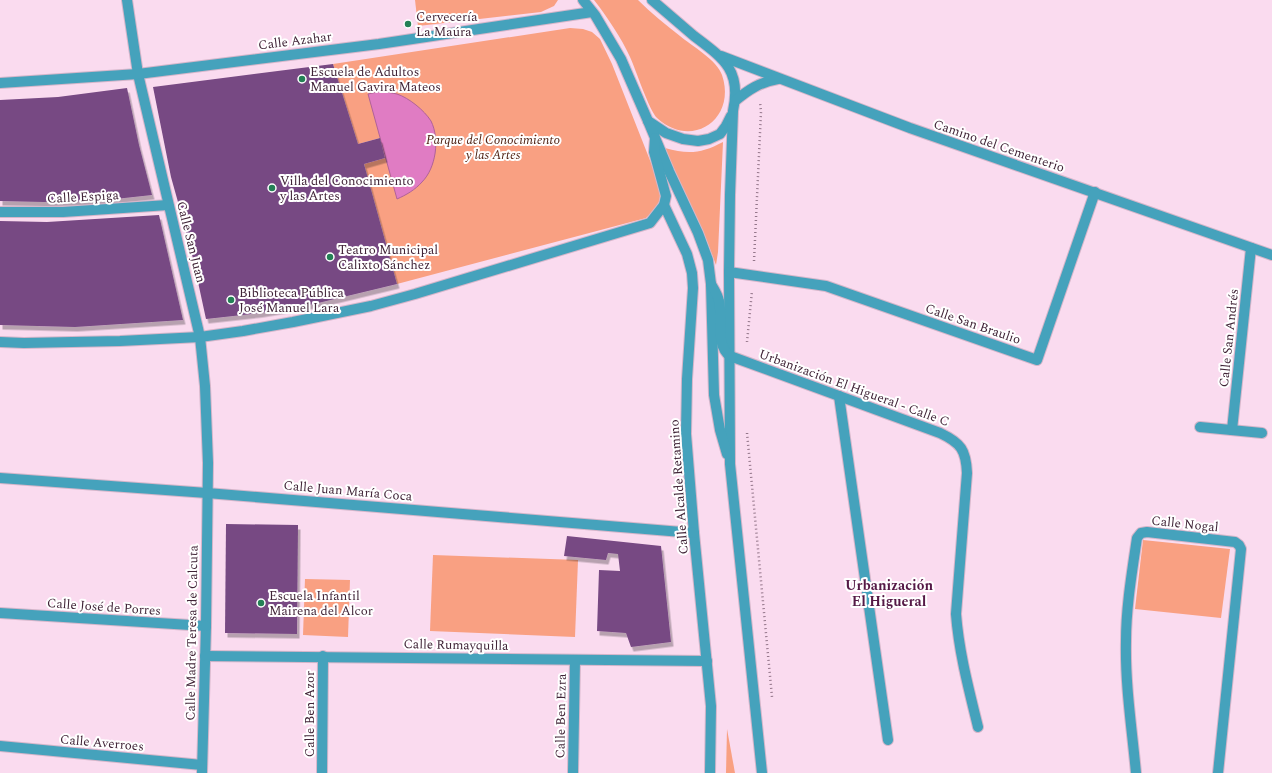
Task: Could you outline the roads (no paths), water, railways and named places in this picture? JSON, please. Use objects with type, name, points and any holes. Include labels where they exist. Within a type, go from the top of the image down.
[{"type":"street","name":"Calle San Juan","points":[[127,0],[138,74],[200,337],[208,438],[207,493]]},
{"type":"street","points":[[583,0],[621,59],[669,171],[698,233],[708,260],[711,284],[714,395],[720,430],[730,464]]},
{"type":"street","points":[[652,0],[720,56],[727,65],[733,77],[735,88],[730,196],[730,464],[762,773]]},
{"type":"street","name":"Calle Azahar","points":[[0,83],[138,74],[378,44],[592,12]]},
{"type":"street","name":"Camino del Cementerio","points":[[720,56],[910,128],[1272,255]]},
{"type":"street","points":[[648,121],[666,133],[683,139],[698,141],[709,139],[720,134],[726,126],[734,106],[747,91],[758,84],[780,79]]},
{"type":"street","points":[[0,342],[120,341],[200,337],[294,322],[371,306],[441,287],[650,223],[664,205],[666,196],[654,152],[655,138]]},
{"type":"street","name":"Calle San Braulio","points":[[729,272],[826,286],[1037,360],[1095,192]]},
{"type":"street","name":"Calle Espiga","points":[[0,212],[63,212],[168,205]]},
{"type":"street","name":"Calle Alcalde Retamino","points":[[664,205],[688,254],[692,273],[693,288],[686,434],[711,706],[710,773]]},
{"type":"street","name":"Calle San Andrés","points":[[1232,430],[1251,248]]},
{"type":"street","points":[[711,284],[720,302],[721,340],[723,348],[725,353],[730,356]]},
{"type":"street","name":"Urbanización El Higueral - Calle C","points":[[730,356],[940,433],[951,439],[964,452],[967,473],[956,614],[957,633],[962,660],[978,727]]},
{"type":"street","points":[[839,396],[888,740]]},
{"type":"street","points":[[1200,427],[1262,433]]},
{"type":"street","name":"Calle Juan María Coca","points":[[0,478],[207,493],[694,533]]},
{"type":"street","name":"Calle Madre Teresa de Calcuta","points":[[202,769],[206,626],[207,493]]},
{"type":"street","name":"Calle Nogal","points":[[1136,773],[1126,668],[1126,641],[1130,583],[1137,538],[1141,533],[1147,532],[1235,542],[1239,545],[1241,550],[1218,773]]},
{"type":"street","name":"Calle José de Porres","points":[[0,613],[206,626]]},
{"type":"street","name":"Calle Rumayquilla","points":[[205,656],[707,661]]},
{"type":"street","name":"Calle Ben Azor","points":[[322,773],[323,656]]},
{"type":"street","name":"Calle Ben Ezra","points":[[573,773],[575,660]]},
{"type":"street","name":"Calle Averroes","points":[[0,746],[202,769]]},
{"type":"place","name":"Cervecería La Maúra","points":[[408,24]]},
{"type":"place","name":"Escuela de Adultos Manuel Gavira Mateos","points":[[302,79]]},
{"type":"place","name":"Villa del Conocimiento y las Artes","points":[[272,188]]},
{"type":"place","name":"Teatro Municipal Calixto Sánchez","points":[[330,257]]},
{"type":"place","name":"Biblioteca Pública José Manuel Lara","points":[[231,300]]},
{"type":"place","name":"Escuela Infantil Mairena del Alcor","points":[[261,603]]},
{"type":"district","name":"Urbanización El Higueral","points":[[889,594]]},
{"type":"park label","name":"Parque del Conocimiento y las Artes","points":[[493,148]]}]
